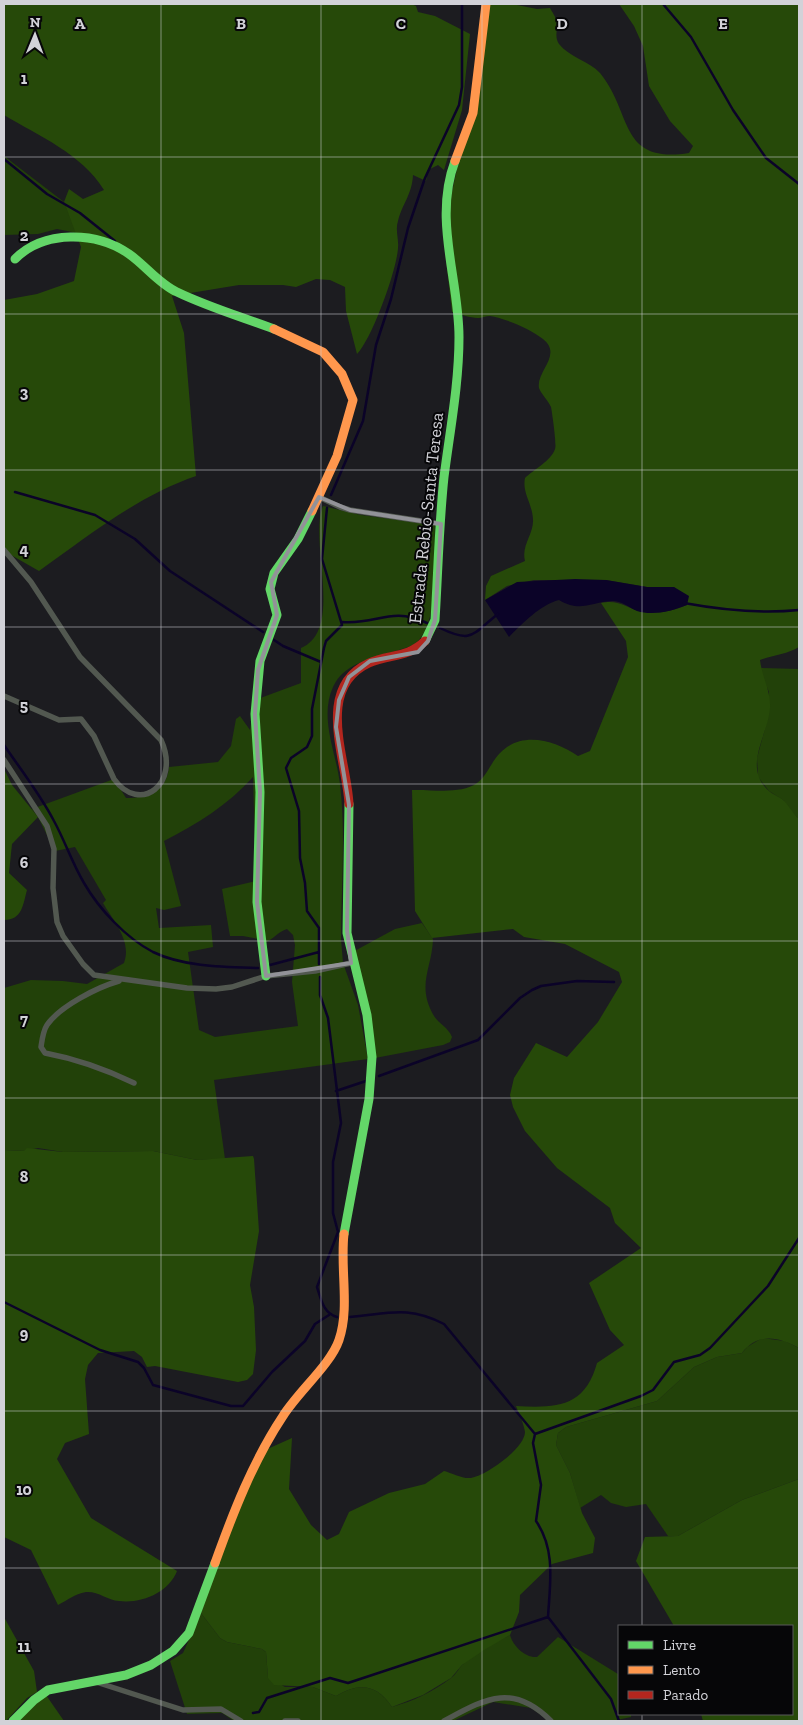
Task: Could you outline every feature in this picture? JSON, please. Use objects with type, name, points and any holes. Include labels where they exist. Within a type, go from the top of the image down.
[{"type":"street","name":"Estrada Rebio-Santa Teresa","points":[[13,1721],[34,1700],[50,1689],[94,1682],[148,1667],[166,1658],[186,1638],[247,1482],[276,1426],[336,1349],[344,1320],[342,1258],[347,1217],[372,1083],[371,1038],[367,1012],[351,963],[347,930],[349,805],[346,778],[336,728],[339,700],[349,677],[357,669],[370,661],[418,652],[428,640],[435,620],[444,479],[458,364],[459,335],[446,232],[446,198],[452,168],[473,113],[486,4]]},
{"type":"street","points":[[15,258],[25,249],[38,243],[55,240],[68,239],[109,243],[121,248],[161,283],[176,292],[284,333],[323,352],[342,374],[353,400],[337,456],[319,497],[298,539],[274,573],[271,582],[270,589],[277,615],[258,670],[255,714],[260,792],[257,902],[261,949],[266,976]]},
{"type":"street","points":[[319,497],[345,509],[441,524]]},
{"type":"street","points":[[4,550],[30,582],[80,658],[161,740],[168,758],[164,778],[158,786],[146,793],[138,794],[123,789],[114,779],[94,736],[81,719],[60,720],[4,696]]},
{"type":"street","points":[[4,760],[42,817],[52,837],[54,849],[54,906],[64,936],[89,971],[94,975],[187,988],[216,989],[232,987],[266,976],[316,972],[351,963]]},
{"type":"street","points":[[124,980],[95,989],[60,1012],[44,1030],[41,1047],[45,1053],[65,1056],[95,1065],[134,1083]]},
{"type":"street","points":[[94,1682],[183,1710],[221,1709],[241,1721]]},
{"type":"street","points":[[444,1721],[484,1700],[502,1698],[526,1703],[540,1710],[552,1721]]},
{"type":"street","points":[[285,1721],[298,1721]]},
{"type":"highlighted area","points":[[319,497],[350,510],[441,524],[435,620],[428,641],[418,652],[370,661],[357,669],[349,677],[339,700],[336,727],[349,805],[347,930],[351,963],[266,976],[257,902],[260,792],[255,714],[258,670],[277,615],[271,582]]},
{"type":"green space","points":[[4,4],[411,4],[416,6],[418,12],[435,16],[470,34],[462,110],[444,170],[438,165],[428,170],[426,181],[413,175],[411,188],[397,224],[397,258],[389,287],[370,334],[357,354],[346,311],[345,287],[330,280],[316,279],[296,287],[283,285],[239,285],[172,296],[184,333],[196,476],[154,494],[114,518],[39,571],[4,551],[4,300],[37,294],[74,281],[81,247],[64,202],[69,189],[83,199],[104,190],[95,177],[72,156],[4,115]]},
{"type":"green space","points":[[488,4],[512,4],[537,9],[550,8],[557,22],[556,36],[559,44],[600,73],[610,88],[630,132],[638,143],[650,151],[666,154],[689,153],[693,146],[670,121],[649,86],[643,46],[634,26],[619,4],[799,4],[799,647],[760,660],[770,708],[759,751],[757,772],[761,782],[770,792],[784,801],[799,819],[799,1348],[776,1339],[762,1339],[748,1346],[742,1353],[717,1357],[694,1367],[657,1401],[566,1427],[558,1433],[556,1445],[570,1473],[582,1513],[595,1538],[593,1553],[552,1564],[520,1595],[519,1612],[510,1635],[462,1665],[451,1678],[423,1695],[392,1707],[380,1694],[367,1688],[352,1689],[336,1696],[313,1687],[274,1685],[268,1678],[266,1652],[262,1649],[227,1642],[220,1638],[201,1613],[227,1529],[263,1451],[292,1438],[289,1489],[311,1525],[327,1540],[339,1534],[349,1512],[389,1493],[425,1484],[444,1471],[468,1478],[486,1472],[512,1453],[519,1446],[523,1438],[525,1432],[523,1422],[516,1406],[556,1405],[576,1397],[585,1389],[592,1378],[597,1363],[624,1345],[610,1330],[589,1283],[641,1248],[615,1223],[610,1208],[557,1168],[525,1131],[513,1107],[510,1095],[514,1078],[536,1043],[567,1057],[598,1022],[622,982],[619,972],[565,944],[524,937],[513,929],[432,938],[415,911],[412,790],[446,791],[470,787],[484,777],[500,753],[518,742],[539,740],[549,742],[578,756],[590,751],[628,657],[626,641],[601,603],[617,603],[651,613],[670,611],[687,605],[674,587],[647,587],[606,580],[534,580],[507,586],[485,600],[486,586],[491,576],[525,561],[524,555],[532,530],[533,519],[524,483],[525,478],[542,465],[555,449],[551,407],[539,388],[541,375],[550,357],[548,345],[532,331],[517,324],[490,316],[475,318],[452,312],[443,233],[457,169],[475,112]]},
{"type":"green space","points":[[4,156],[64,202],[77,233],[57,229],[38,234],[4,235]]},
{"type":"green space","points":[[323,506],[361,515],[435,525],[433,601],[426,629],[419,640],[411,646],[368,659],[344,672],[333,687],[329,699],[328,723],[342,803],[341,939],[343,963],[358,1005],[368,1059],[214,1080],[225,1159],[197,1160],[153,1151],[63,1152],[38,1148],[24,1151],[4,1150],[4,988],[31,980],[87,984],[124,963],[126,955],[126,947],[121,932],[103,903],[106,900],[75,847],[55,851],[32,809],[114,779],[126,798],[141,797],[155,792],[164,782],[169,767],[218,762],[231,746],[236,719],[240,716],[250,730],[255,700],[301,683],[301,648],[314,638],[321,623],[323,583],[319,540]],"holes":[[[253,777],[256,881],[222,889],[230,936],[258,939],[260,944],[267,942],[287,929],[293,935],[295,945],[292,982],[298,1026],[215,1037],[199,1030],[188,952],[213,947],[211,925],[159,928],[156,908],[164,910],[181,906],[164,841],[212,813]]]},
{"type":"green space","points":[[761,668],[799,669],[799,819],[783,800],[769,791],[758,777],[757,758],[766,725],[769,692],[762,677]]},
{"type":"green space","points":[[4,769],[12,785],[38,817],[12,844],[9,873],[27,890],[21,911],[15,917],[4,920]]},
{"type":"green space","points":[[422,923],[433,939],[426,977],[426,995],[434,1016],[452,1037],[450,1042],[443,1045],[375,1058],[349,954],[395,929]]},
{"type":"green space","points":[[27,1148],[63,1152],[153,1151],[197,1160],[253,1156],[254,1159],[259,1231],[250,1285],[254,1307],[256,1350],[253,1374],[247,1380],[238,1382],[155,1366],[147,1367],[142,1357],[134,1351],[98,1353],[88,1365],[85,1379],[89,1434],[65,1443],[57,1459],[91,1518],[177,1571],[168,1585],[161,1591],[137,1601],[119,1601],[86,1592],[58,1605],[31,1550],[4,1537],[4,1150],[24,1151]]},
{"type":"green space","points":[[762,1338],[785,1341],[799,1348],[799,1479],[742,1500],[678,1536],[668,1536],[646,1504],[626,1507],[611,1503],[601,1495],[580,1508],[570,1473],[556,1445],[558,1433],[566,1427],[657,1401],[694,1367],[717,1357],[742,1353],[747,1347]]},
{"type":"green space","points":[[799,1479],[799,1721],[703,1721],[701,1715],[793,1715],[793,1625],[673,1625],[636,1561],[645,1537],[678,1536],[742,1500]]},
{"type":"green space","points":[[201,1613],[220,1638],[227,1642],[262,1649],[266,1652],[268,1677],[285,1687],[313,1687],[336,1696],[352,1689],[367,1688],[380,1694],[392,1707],[415,1699],[437,1688],[452,1677],[471,1657],[510,1635],[520,1650],[533,1657],[537,1657],[558,1637],[618,1674],[618,1715],[631,1715],[631,1717],[612,1721],[550,1721],[531,1708],[493,1702],[453,1721],[234,1721],[222,1713],[187,1714],[170,1661],[183,1653]]},
{"type":"green space","points":[[4,1617],[34,1671],[37,1692],[27,1698],[6,1721],[4,1721]]},
{"type":"green space","points":[[46,1695],[64,1721],[16,1721]]},
{"type":"shaded area","points":[[575,579],[606,580],[647,587],[674,587],[689,596],[687,605],[656,613],[637,611],[616,601],[586,606],[573,606],[559,600],[539,610],[509,637],[485,600],[517,582]]},
{"type":"waterway","points":[[331,495],[363,421],[376,345],[391,299],[408,228],[425,178],[459,105],[462,87],[462,4]]},
{"type":"waterway","points":[[663,4],[691,37],[733,110],[766,158],[799,184]]},
{"type":"waterway","points":[[4,159],[47,194],[80,213],[115,241]]},
{"type":"waterway","points":[[15,492],[95,515],[135,539],[170,571],[263,632]]},
{"type":"waterway","points":[[319,964],[319,928],[307,911],[305,883],[300,858],[299,811],[286,768],[291,758],[307,747],[312,736],[312,709],[324,648],[326,641],[342,625],[322,559],[327,508]]},
{"type":"waterway","points":[[684,603],[741,611],[799,610]]},
{"type":"waterway","points":[[440,628],[451,633],[466,636],[477,631],[498,614]]},
{"type":"waterway","points":[[342,622],[403,616],[427,623]]},
{"type":"waterway","points":[[274,640],[283,646],[321,662]]},
{"type":"waterway","points":[[4,745],[49,811],[90,893],[105,913],[123,931],[153,952],[178,961],[204,965],[258,968]]},
{"type":"waterway","points":[[270,965],[319,952]]},
{"type":"waterway","points":[[320,977],[320,995],[328,1018],[341,1123],[333,1162],[333,1213],[338,1232],[317,1287],[321,1301],[326,1309],[337,1317]]},
{"type":"waterway","points":[[379,1076],[478,1040],[520,998],[541,986],[577,981],[614,982]]},
{"type":"waterway","points":[[336,1091],[366,1081]]},
{"type":"waterway","points":[[535,1434],[641,1396],[653,1390],[674,1362],[700,1355],[710,1348],[768,1286],[799,1238]]},
{"type":"waterway","points":[[4,1302],[100,1350],[138,1362],[144,1368],[153,1385],[231,1406],[243,1406],[272,1372],[305,1341],[315,1324],[329,1315]]},
{"type":"waterway","points":[[350,1317],[397,1312],[419,1314],[444,1324],[535,1434],[533,1443],[541,1485],[536,1521],[547,1543],[550,1567],[548,1617],[611,1699],[619,1721]]},
{"type":"waterway","points":[[253,1713],[259,1712],[267,1698],[330,1678],[348,1683],[548,1617]]},
{"type":"traffic: fast","points":[[425,641],[435,620],[442,495],[459,355],[458,315],[449,249],[446,205],[455,161]]},
{"type":"traffic: fast","points":[[15,259],[40,243],[55,239],[70,237],[101,241],[116,246],[135,258],[170,289],[274,329]]},
{"type":"traffic: fast","points":[[266,976],[257,902],[260,792],[255,714],[260,661],[277,615],[270,589],[274,573],[298,539],[312,511]]},
{"type":"traffic: fast","points":[[344,1234],[369,1099],[372,1057],[367,1015],[347,933],[349,804]]},
{"type":"traffic: fast","points":[[13,1721],[34,1700],[48,1690],[126,1675],[151,1665],[173,1651],[189,1633],[215,1563]]},
{"type":"traffic: slow","points":[[455,161],[473,113],[486,4]]},
{"type":"traffic: slow","points":[[274,329],[323,352],[342,374],[353,400],[337,456],[312,511]]},
{"type":"traffic: slow","points":[[215,1563],[253,1469],[272,1433],[289,1407],[329,1359],[339,1340],[344,1315],[344,1234]]},
{"type":"traffic: jam","points":[[349,804],[338,726],[338,707],[342,689],[352,674],[369,663],[405,653],[425,641]]}]
